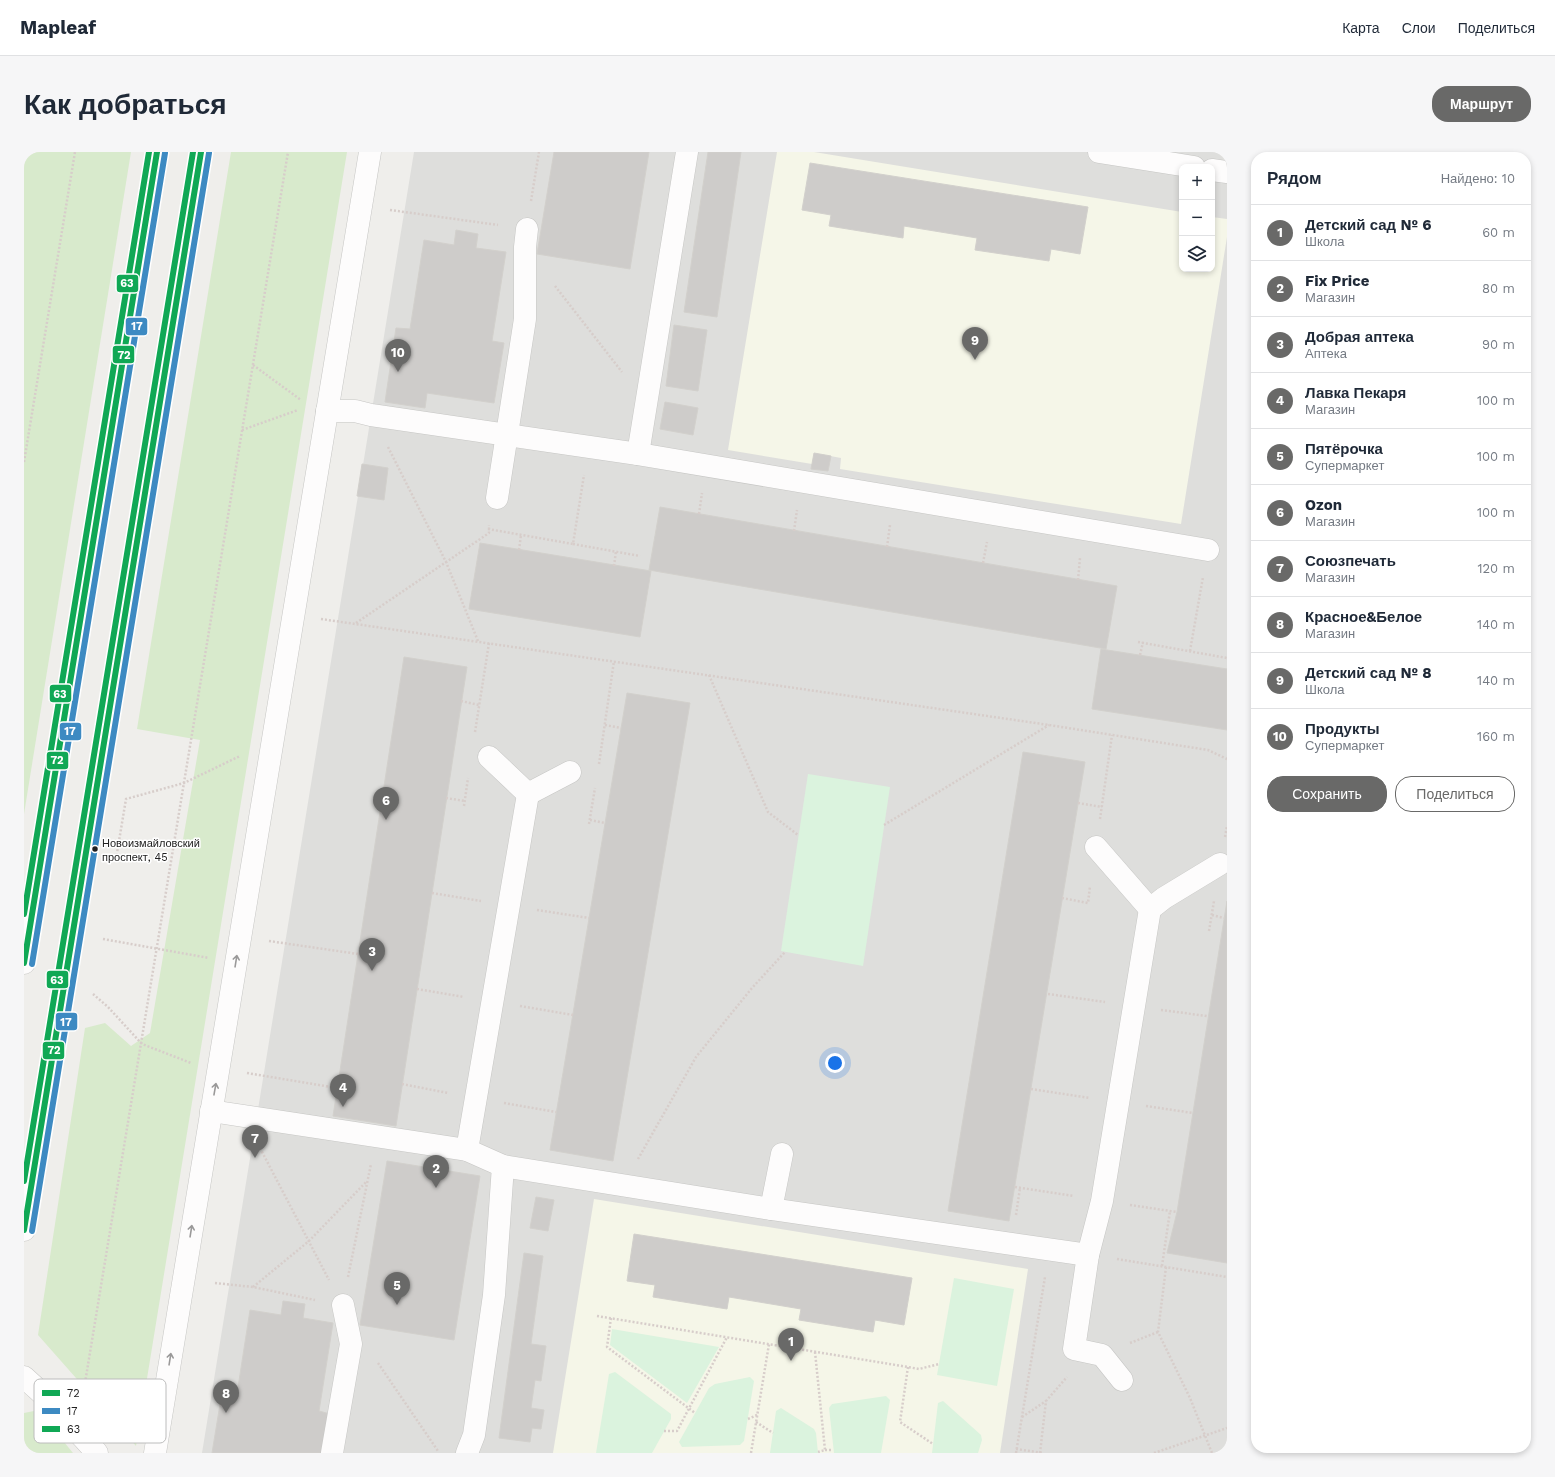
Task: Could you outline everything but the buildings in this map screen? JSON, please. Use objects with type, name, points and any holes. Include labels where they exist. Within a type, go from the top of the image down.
[{"type":"street","points":[[24,964],[157,152]]},
{"type":"street","points":[[24,1230],[28,1184],[201,152]]},
{"type":"street","points":[[166,1386],[370,152]]},
{"type":"street","points":[[638,454],[687,152]]},
{"type":"street","points":[[1100,152],[1179,165]]},
{"type":"street","points":[[1215,170],[1227,172]]},
{"type":"street","points":[[497,498],[525,319],[525,247],[527,229]]},
{"type":"street","points":[[327,411],[355,411],[371,415],[638,454],[1208,550]]},
{"type":"street","points":[[489,757],[528,794]]},
{"type":"street","points":[[528,794],[570,772]]},
{"type":"street","points":[[467,1150],[528,794]]},
{"type":"street","points":[[1096,847],[1150,909]]},
{"type":"street","points":[[1122,1380],[1102,1355],[1074,1349],[1088,1254],[1102,1201],[1150,909],[1164,898],[1220,864]]},
{"type":"street","points":[[211,1111],[467,1150],[503,1166],[624,1184],[771,1209],[1088,1254]]},
{"type":"street","points":[[771,1209],[782,1154]]},
{"type":"street","points":[[467,1453],[474,1435],[494,1295],[503,1166]]},
{"type":"street","points":[[332,1453],[351,1344],[343,1305]]},
{"type":"street","points":[[24,1377],[34,1386]]},
{"type":"street","points":[[88,1443],[97,1453]]},
{"type":"street","points":[[155,1453],[157,1443]]},
{"type":"path","points":[[24,462],[74,152]]},
{"type":"path","points":[[86,1379],[288,152]]},
{"type":"path","points":[[389,210],[527,229],[538,152]]},
{"type":"path","points":[[554,285],[646,404]]},
{"type":"path","points":[[253,365],[302,401]]},
{"type":"path","points":[[242,430],[301,408]]},
{"type":"path","points":[[371,415],[446,562],[478,641]]},
{"type":"path","points":[[573,544],[589,447]]},
{"type":"path","points":[[356,623],[489,533],[488,529],[497,498]]},
{"type":"path","points":[[488,529],[640,556]]},
{"type":"path","points":[[519,550],[521,535]]},
{"type":"path","points":[[1190,651],[1208,550]]},
{"type":"path","points":[[614,566],[616,551]]},
{"type":"path","points":[[321,618],[1049,725],[1208,750],[1227,759]]},
{"type":"path","points":[[1138,642],[1227,658]]},
{"type":"path","points":[[1140,655],[1143,642]]},
{"type":"path","points":[[475,734],[489,643]]},
{"type":"path","points":[[598,766],[614,661]]},
{"type":"path","points":[[709,675],[768,812],[798,835]]},
{"type":"path","points":[[461,701],[479,705]]},
{"type":"path","points":[[605,725],[621,728]]},
{"type":"path","points":[[884,825],[1049,725]]},
{"type":"path","points":[[133,796],[184,783],[245,754]]},
{"type":"path","points":[[464,806],[469,772]]},
{"type":"path","points":[[589,824],[596,782]]},
{"type":"path","points":[[446,798],[464,801]]},
{"type":"path","points":[[1078,803],[1102,808]]},
{"type":"path","points":[[590,820],[605,823]]},
{"type":"path","points":[[1212,915],[1224,918]]},
{"type":"path","points":[[103,939],[236,963]]},
{"type":"path","points":[[268,941],[358,954]]},
{"type":"path","points":[[624,1184],[696,1057],[752,988],[785,952]]},
{"type":"path","points":[[93,995],[108,1007],[142,1044],[193,1064]]},
{"type":"path","points":[[247,1073],[337,1088]]},
{"type":"path","points":[[343,1305],[368,1180],[375,1136]]},
{"type":"path","points":[[259,1145],[343,1305]]},
{"type":"path","points":[[253,1287],[309,1241],[368,1180]]},
{"type":"path","points":[[1162,1266],[1170,1211]]},
{"type":"path","points":[[1016,1453],[1050,1249]]},
{"type":"path","points":[[1088,1254],[1227,1277]]},
{"type":"path","points":[[1166,1267],[1158,1332],[1190,1398],[1212,1453]]},
{"type":"path","points":[[215,1283],[253,1287],[343,1305]]},
{"type":"path","points":[[597,1316],[908,1367],[919,1368],[939,1364]]},
{"type":"path","points":[[611,1318],[607,1347],[695,1413]]},
{"type":"path","points":[[664,1431],[676,1431],[727,1337]]},
{"type":"path","points":[[351,1344],[366,1347],[440,1453]]},
{"type":"path","points":[[751,1453],[769,1344]]},
{"type":"path","points":[[815,1352],[825,1450]]},
{"type":"path","points":[[1022,1417],[1046,1401],[1090,1352]]},
{"type":"path","points":[[908,1367],[900,1422],[933,1444]]},
{"type":"path","points":[[1016,1449],[1042,1453],[1046,1401]]},
{"type":"path","points":[[748,1419],[757,1415]]},
{"type":"path","points":[[756,1422],[773,1434]]},
{"type":"path","points":[[1154,1453],[1227,1428]]},
{"type":"path","points":[[818,1452],[833,1450]]},
{"type":"shaded area","points":[[414,152],[1227,152],[1227,1453],[202,1453]]},
{"type":"shaded area","points":[[777,152],[814,152],[1179,212],[1179,272],[1215,272],[1215,217],[1227,219],[1227,237],[1181,524],[840,469],[841,458],[814,453],[812,464],[728,450]]},
{"type":"shaded area","points":[[594,1199],[1028,1269],[1000,1453],[553,1453]]},
{"type":"green space","points":[[24,152],[131,152],[24,814]]},
{"type":"green space","points":[[231,152],[347,152],[147,1379],[77,1379],[38,1335],[85,1028],[105,1023],[131,1046],[150,1033],[200,740],[137,729]]},
{"type":"green space","points":[[808,774],[890,787],[863,966],[781,951]]},
{"type":"green space","points":[[954,1278],[1014,1289],[997,1386],[937,1375]]},
{"type":"green space","points":[[612,1329],[719,1347],[687,1403],[610,1345]]},
{"type":"green space","points":[[615,1372],[671,1414],[671,1419],[652,1453],[596,1453],[609,1374]]},
{"type":"green space","points":[[750,1377],[754,1381],[744,1441],[740,1445],[682,1447],[679,1442],[709,1388],[715,1384]]},
{"type":"green space","points":[[886,1396],[890,1400],[881,1453],[834,1453],[829,1408],[832,1404]]},
{"type":"green space","points":[[943,1401],[981,1435],[982,1440],[978,1453],[932,1453],[938,1403]]},
{"type":"green space","points":[[781,1408],[814,1429],[816,1433],[818,1453],[770,1453],[776,1411]]},
{"type":"green space","points":[[34,1411],[34,1443],[65,1443],[73,1453],[24,1453],[24,1413]]},
{"type":"transit line","name":"63","points":[[24,914],[149,152]]},
{"type":"transit line","name":"72","points":[[24,963],[157,152]]},
{"type":"transit line","name":"63","points":[[24,1181],[193,152]]},
{"type":"transit line","name":"72","points":[[24,1230],[201,152]]},
{"type":"transit line","name":"17","points":[[32,964],[165,153]]},
{"type":"transit line","name":"17","points":[[32,1231],[209,153]]},
{"type":"place","name":"Детский сад № 8","points":[[975,360]]},
{"type":"place","name":"Продукты","points":[[398,372]]},
{"type":"place","name":"Ozon","points":[[386,820]]},
{"type":"place","name":"Новоизмайловский проспект, 45","points":[[95,849]]},
{"type":"place","name":"Добрая аптека","points":[[372,971]]},
{"type":"place","name":"Лавка Пекаря","points":[[343,1107]]},
{"type":"place","name":"Союзпечать","points":[[255,1158]]},
{"type":"place","name":"Fix Price","points":[[436,1188]]},
{"type":"place","name":"Пятёрочка","points":[[397,1305]]},
{"type":"place","name":"Детский сад № 6","points":[[791,1361]]},
{"type":"place","name":"Красное&Белое","points":[[226,1413]]}]
